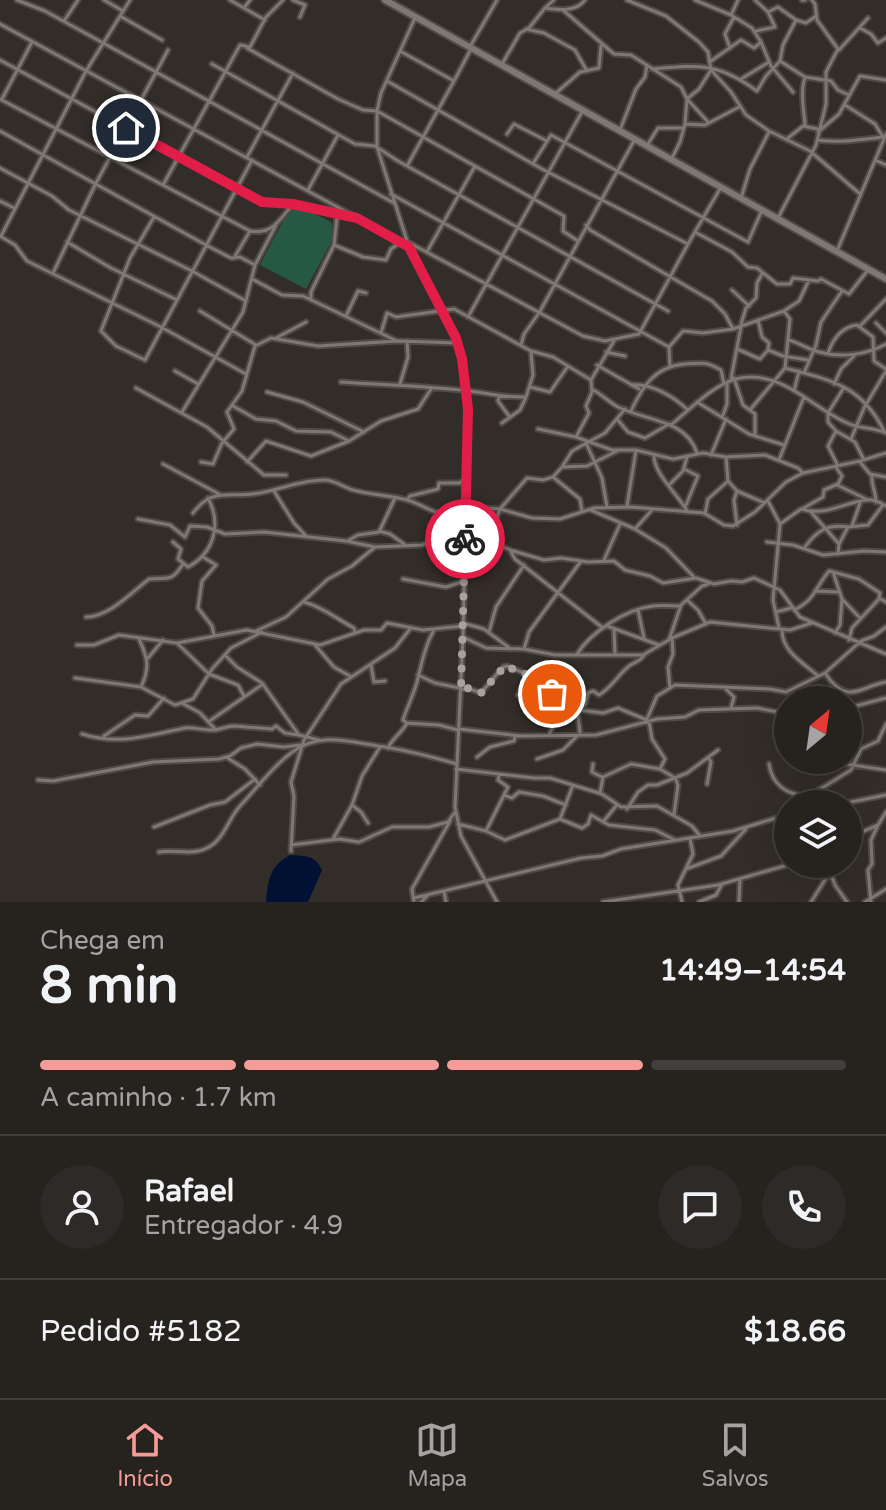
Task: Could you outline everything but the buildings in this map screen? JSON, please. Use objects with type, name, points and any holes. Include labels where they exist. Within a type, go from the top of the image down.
[{"type":"main road","points":[[385,0],[886,279]]},
{"type":"street","points":[[17,0],[64,21],[394,203]]},
{"type":"street","points":[[64,21],[78,0]]},
{"type":"street","points":[[104,0],[162,40]]},
{"type":"street","points":[[130,0],[86,71],[0,236],[15,245],[27,261],[248,374]]},
{"type":"street","points":[[230,0],[265,20]]},
{"type":"street","points":[[244,8],[250,0]]},
{"type":"street","points":[[250,48],[265,20],[283,0]]},
{"type":"street","points":[[293,0],[305,5],[300,17]]},
{"type":"street","points":[[407,166],[497,0]]},
{"type":"street","points":[[502,64],[520,33],[554,0]]},
{"type":"street","points":[[545,8],[563,10],[581,5],[585,0]]},
{"type":"street","points":[[627,0],[666,16],[699,42],[711,61],[711,70],[699,89],[687,99],[680,142],[671,159]]},
{"type":"street","points":[[695,0],[733,16],[755,31],[769,62],[793,92]]},
{"type":"street","points":[[730,48],[725,34],[738,0]]},
{"type":"street","points":[[755,0],[768,12],[775,27],[755,31]]},
{"type":"street","points":[[812,0],[816,16],[837,45],[836,52]]},
{"type":"street","points":[[768,12],[779,7],[796,20],[806,23],[816,16]]},
{"type":"street","points":[[563,10],[614,54],[631,55],[681,87],[687,99],[709,123]]},
{"type":"street","points":[[416,17],[386,81],[377,111],[377,147],[406,241],[458,343],[466,391],[463,637],[455,812],[461,836],[497,902]]},
{"type":"street","points":[[778,219],[817,140],[826,104],[828,66],[836,52],[868,18]]},
{"type":"street","points":[[652,69],[696,65],[741,79],[757,91],[780,61],[784,41],[796,20]]},
{"type":"street","points":[[0,24],[409,247]]},
{"type":"street","points":[[860,28],[871,34],[878,43],[886,38]]},
{"type":"street","points":[[526,29],[544,33],[575,50],[587,71]]},
{"type":"street","points":[[711,61],[742,40],[754,48],[761,42]]},
{"type":"street","points":[[32,41],[1,99],[250,231],[265,231],[276,225]]},
{"type":"street","points":[[163,185],[240,45],[363,110],[377,111],[564,216],[563,231],[578,241]]},
{"type":"street","points":[[555,94],[580,72],[599,68],[602,45]]},
{"type":"street","points":[[53,273],[80,214],[168,50]]},
{"type":"street","points":[[400,51],[454,81]]},
{"type":"street","points":[[0,60],[262,202],[293,204],[357,218]]},
{"type":"street","points":[[780,61],[805,77],[831,81],[838,90],[850,95]]},
{"type":"street","points":[[741,79],[769,62]]},
{"type":"street","points":[[212,64],[355,144],[377,147],[459,196],[668,311]]},
{"type":"street","points":[[620,131],[636,89],[645,77],[647,65]]},
{"type":"street","points":[[711,70],[751,120],[811,154],[859,193]]},
{"type":"street","points":[[247,157],[293,73]]},
{"type":"street","points":[[818,130],[837,116],[860,76],[886,80]]},
{"type":"street","points":[[805,77],[802,87],[805,125]]},
{"type":"street","points":[[386,81],[533,164],[663,234],[688,244]]},
{"type":"street","points":[[845,105],[875,124],[885,136]]},
{"type":"street","points":[[647,146],[658,128],[702,125],[739,107]]},
{"type":"street","points":[[468,317],[583,110]]},
{"type":"street","points":[[507,134],[514,124],[546,141]]},
{"type":"street","points":[[787,139],[797,128],[805,125],[818,130]]},
{"type":"street","points":[[0,131],[206,245],[255,265]]},
{"type":"street","points":[[741,198],[750,169],[769,131]]},
{"type":"street","points":[[308,190],[338,135]]},
{"type":"street","points":[[533,164],[551,135],[748,242],[762,210]]},
{"type":"street","points":[[817,140],[842,144],[885,136]]},
{"type":"street","points":[[837,251],[885,136]]},
{"type":"street","points":[[520,346],[635,139]]},
{"type":"street","points":[[154,217],[124,274],[101,332],[131,355],[146,359],[252,160]]},
{"type":"street","points":[[875,160],[886,165]]},
{"type":"street","points":[[428,252],[475,166]]},
{"type":"street","points":[[0,168],[80,214],[246,301]]},
{"type":"street","points":[[406,241],[583,336],[598,341],[614,340],[641,332],[721,187]]},
{"type":"street","points":[[391,194],[669,347]]},
{"type":"street","points":[[0,201],[16,209]]},
{"type":"street","points":[[182,412],[238,322],[255,265],[276,225],[293,204]]},
{"type":"street","points":[[305,297],[311,292],[334,245],[337,216]]},
{"type":"street","points":[[586,225],[714,303],[733,329]]},
{"type":"street","points":[[584,230],[590,230]]},
{"type":"street","points":[[234,258],[250,231]]},
{"type":"street","points":[[695,232],[732,252],[748,267],[757,268],[778,284],[790,284],[793,278],[821,279],[851,294],[869,269]]},
{"type":"street","points":[[67,242],[177,300]]},
{"type":"street","points":[[334,245],[363,257],[386,260],[391,249],[400,243]]},
{"type":"street","points":[[755,435],[755,414],[740,400],[732,379],[741,326],[756,298],[757,283],[762,274]]},
{"type":"street","points":[[252,279],[282,295],[305,297],[398,341]]},
{"type":"street","points":[[670,366],[669,347],[683,331],[733,329],[784,311],[799,301],[809,280]]},
{"type":"street","points":[[732,290],[749,306]]},
{"type":"street","points":[[346,316],[358,291],[366,293]]},
{"type":"street","points":[[794,391],[814,350],[821,322],[842,291]]},
{"type":"street","points":[[311,292],[311,300]]},
{"type":"street","points":[[860,326],[886,299]]},
{"type":"street","points":[[381,333],[387,313],[396,317],[454,309],[520,346],[553,357],[591,380]]},
{"type":"street","points":[[200,311],[256,345],[306,322]]},
{"type":"street","points":[[750,410],[785,368],[790,319],[784,311]]},
{"type":"street","points":[[737,349],[760,359],[768,350],[769,343],[763,339],[758,320]]},
{"type":"street","points":[[876,323],[886,333]]},
{"type":"street","points":[[828,353],[834,339],[842,331],[853,325],[860,326],[873,337],[874,361],[886,370],[851,439]]},
{"type":"street","points":[[276,338],[326,347],[398,341],[458,343]]},
{"type":"street","points":[[576,437],[589,413],[586,406],[592,389],[591,380],[614,340]]},
{"type":"street","points":[[789,340],[814,350],[854,356],[886,344]]},
{"type":"street","points":[[399,385],[408,357],[407,341]]},
{"type":"street","points":[[201,462],[213,464],[223,442],[234,429],[226,415],[248,374],[256,345]]},
{"type":"street","points":[[768,350],[808,360]]},
{"type":"street","points":[[502,423],[520,410],[526,397],[534,371],[531,351]]},
{"type":"street","points":[[606,352],[625,356]]},
{"type":"street","points":[[834,384],[841,369],[854,356]]},
{"type":"street","points":[[631,411],[641,390],[658,371],[704,361],[721,370],[727,404],[711,455]]},
{"type":"street","points":[[597,365],[641,390]]},
{"type":"street","points":[[530,387],[550,392],[568,366]]},
{"type":"street","points":[[785,368],[857,393],[885,432]]},
{"type":"street","points":[[175,371],[198,384]]},
{"type":"street","points":[[617,419],[628,432],[639,438],[647,438],[670,425],[732,379],[749,376],[773,381],[828,413],[858,426],[885,432]]},
{"type":"street","points":[[341,382],[526,397]]},
{"type":"street","points":[[631,385],[645,385],[688,410]]},
{"type":"street","points":[[136,388],[207,427],[265,476],[286,475]]},
{"type":"street","points":[[844,388],[828,413],[828,422],[836,431],[857,443],[862,461],[872,476],[871,486],[876,502]]},
{"type":"street","points":[[247,462],[265,441],[310,457],[349,441],[381,421],[418,409],[431,389]]},
{"type":"street","points":[[592,389],[625,409],[670,425],[691,438],[697,454]]},
{"type":"street","points":[[267,392],[303,402],[364,432]]},
{"type":"street","points":[[499,396],[498,401],[510,417]]},
{"type":"street","points":[[779,460],[804,397]]},
{"type":"street","points":[[697,402],[755,435],[784,445]]},
{"type":"street","points":[[233,405],[256,419],[275,421],[299,432],[329,432],[349,441]]},
{"type":"street","points":[[488,540],[500,509],[527,478],[543,480],[553,477],[572,451],[605,433],[625,409]]},
{"type":"street","points":[[538,429],[576,437],[608,449],[636,450],[675,459],[697,454],[726,457],[765,455],[803,473]]},
{"type":"street","points":[[780,524],[823,497],[824,490],[837,485],[842,476],[828,446],[836,431]]},
{"type":"street","points":[[588,442],[602,478],[607,507]]},
{"type":"street","points":[[608,449],[608,457]]},
{"type":"street","points":[[562,467],[577,468],[619,450]]},
{"type":"street","points":[[627,507],[636,450]]},
{"type":"street","points":[[466,507],[500,509],[532,518],[562,519],[607,507],[627,507],[705,514],[724,525],[737,525],[786,482],[803,473],[886,453]]},
{"type":"street","points":[[654,455],[654,463],[689,514]]},
{"type":"street","points":[[669,485],[684,469],[687,457]]},
{"type":"street","points":[[726,457],[728,481],[737,491],[766,502],[780,524],[773,600],[782,640],[790,652],[818,676]]},
{"type":"street","points":[[163,464],[220,494],[240,496],[274,491],[296,483],[327,480],[349,489],[407,500],[436,513],[465,514]]},
{"type":"street","points":[[684,469],[698,476],[685,508]]},
{"type":"street","points":[[872,476],[886,477]]},
{"type":"street","points":[[553,477],[580,499],[582,512]]},
{"type":"street","points":[[407,500],[410,496],[438,489],[439,483],[459,483],[466,479]]},
{"type":"street","points":[[705,514],[708,499],[728,481]]},
{"type":"street","points":[[804,549],[813,536],[825,528],[871,523],[885,506],[837,485]]},
{"type":"street","points":[[274,491],[283,508],[307,537]]},
{"type":"street","points":[[737,491],[734,500],[737,525]]},
{"type":"street","points":[[193,513],[208,498],[220,494]]},
{"type":"street","points":[[173,542],[181,549],[178,558],[189,567],[210,548],[215,512],[208,498]]},
{"type":"street","points":[[379,531],[395,498]]},
{"type":"street","points":[[801,509],[811,512],[866,499]]},
{"type":"street","points":[[838,554],[839,544],[860,502]]},
{"type":"street","points":[[591,510],[635,529],[666,548],[694,578],[710,584]]},
{"type":"street","points":[[635,529],[652,510]]},
{"type":"street","points":[[811,512],[839,544]]},
{"type":"street","points":[[138,519],[170,525],[185,537],[190,526],[233,535],[264,532],[375,547],[422,545],[465,532],[546,561],[561,558],[614,561],[625,570],[650,576],[663,583],[694,578]]},
{"type":"street","points":[[604,561],[620,524]]},
{"type":"street","points":[[348,541],[353,536],[379,531],[393,535],[404,545]]},
{"type":"street","points":[[767,542],[819,555],[886,552]]},
{"type":"street","points":[[362,545],[363,557]]},
{"type":"street","points":[[75,678],[141,687],[173,705],[192,700],[209,674],[234,646],[275,624],[328,579],[375,547]]},
{"type":"street","points":[[510,550],[558,594],[605,627],[659,645]]},
{"type":"street","points":[[203,556],[216,564],[202,581],[198,607],[214,635]]},
{"type":"street","points":[[524,649],[529,632],[581,561]]},
{"type":"street","points":[[86,617],[98,615],[124,601],[149,579],[168,580],[183,564]]},
{"type":"street","points":[[489,632],[496,607],[524,565]]},
{"type":"street","points":[[776,612],[810,601],[827,572],[865,582],[880,593],[879,598],[852,628],[849,640]]},
{"type":"street","points":[[834,572],[842,599],[860,618]]},
{"type":"street","points":[[670,688],[668,667],[674,650],[670,639],[680,606],[702,586],[742,582],[752,577],[774,587],[793,609],[812,623],[886,654]]},
{"type":"street","points":[[403,579],[446,587],[464,581]]},
{"type":"street","points":[[815,591],[839,592]]},
{"type":"street","points":[[879,598],[886,602]]},
{"type":"street","points":[[835,633],[840,625],[842,599]]},
{"type":"street","points":[[687,600],[698,610],[706,624]]},
{"type":"street","points":[[304,602],[328,611],[354,628],[355,633]]},
{"type":"street","points":[[577,654],[586,640],[613,620],[653,606],[680,606]]},
{"type":"street","points":[[638,610],[644,638]]},
{"type":"street","points":[[578,709],[585,704],[588,693],[593,691],[599,695],[607,690],[645,654],[670,639],[706,624],[712,622],[780,630],[796,629],[812,623]]},
{"type":"street","points":[[77,645],[94,645],[119,635],[177,643],[225,633],[259,632],[315,645],[364,630],[381,630],[387,623],[434,630],[463,625],[489,632],[511,649]]},
{"type":"street","points":[[210,624],[225,633]]},
{"type":"street","points":[[660,769],[665,759],[652,739],[648,721],[657,696],[675,685],[786,692],[825,673],[861,641],[886,627]]},
{"type":"street","points":[[291,851],[294,796],[291,782],[302,746],[341,684],[397,646],[410,628]]},
{"type":"street","points":[[614,629],[615,653]]},
{"type":"street","points":[[434,630],[403,720],[407,723],[515,736],[599,734],[648,721],[685,717],[699,710],[774,710]]},
{"type":"street","points":[[139,637],[148,658],[148,672],[141,687]]},
{"type":"street","points":[[463,637],[486,648],[524,649],[555,655],[645,654]]},
{"type":"street","points":[[148,658],[163,640]]},
{"type":"street","points":[[177,643],[209,674],[238,685],[244,696]]},
{"type":"street","points":[[315,645],[334,667],[352,677]]},
{"type":"street","points":[[225,655],[263,684],[299,735]]},
{"type":"street","points":[[371,665],[373,681],[385,681]]},
{"type":"street","points":[[418,675],[435,683],[481,693],[505,666],[529,677],[578,709],[603,713],[619,709],[648,721]]},
{"type":"street","points":[[825,673],[831,682],[850,692],[868,690],[886,682]]},
{"type":"street","points":[[518,695],[529,677]]},
{"type":"street","points":[[208,722],[263,684]]},
{"type":"street","points":[[725,688],[734,697],[731,708]]},
{"type":"street","points":[[100,737],[111,733],[134,715],[148,716],[164,698]]},
{"type":"street","points":[[862,704],[886,698]]},
{"type":"street","points":[[549,735],[564,702]]},
{"type":"street","points":[[182,703],[200,713],[216,730]]},
{"type":"street","points":[[537,759],[563,750],[579,734],[578,709]]},
{"type":"street","points":[[388,748],[407,723]]},
{"type":"street","points":[[862,749],[878,741],[886,724]]},
{"type":"street","points":[[82,734],[132,741],[155,732],[190,728],[216,730],[232,726],[272,729],[276,726],[285,732],[320,740],[357,740],[499,775],[550,778],[600,793],[627,809],[650,805],[692,826],[700,836]]},
{"type":"street","points":[[111,733],[119,740]]},
{"type":"street","points":[[477,757],[490,747],[514,741],[515,736]]},
{"type":"street","points":[[159,852],[174,849],[194,852],[209,847],[219,838],[236,811],[288,755],[320,740]]},
{"type":"street","points":[[38,780],[53,781],[153,762],[226,757],[241,748],[257,744],[302,746]]},
{"type":"street","points":[[333,839],[352,805],[360,779],[381,746]]},
{"type":"street","points":[[627,809],[638,792],[648,785],[675,778],[718,750]]},
{"type":"street","points":[[226,757],[245,769],[260,785]]},
{"type":"street","points":[[707,757],[711,762],[707,784]]},
{"type":"street","points":[[593,764],[592,772],[603,777],[631,764],[660,769],[675,778],[678,786],[673,815]]},
{"type":"street","points":[[769,764],[770,771],[784,790]]},
{"type":"street","points":[[862,767],[886,770]]},
{"type":"street","points":[[816,790],[844,774]]},
{"type":"street","points":[[486,831],[508,786],[498,780],[499,775]]},
{"type":"street","points":[[600,793],[603,777]]},
{"type":"street","points":[[154,827],[225,802],[255,779]]},
{"type":"street","points":[[560,819],[573,785]]},
{"type":"street","points":[[504,795],[511,798],[519,792],[543,796],[566,805]]},
{"type":"street","points":[[862,800],[886,795]]},
{"type":"street","points":[[352,805],[368,823]]},
{"type":"street","points":[[603,822],[617,805]]},
{"type":"street","points":[[455,812],[412,889],[414,900],[581,858],[691,838],[774,818]]},
{"type":"street","points":[[871,900],[868,870],[872,864],[871,840],[886,812]]},
{"type":"street","points":[[458,824],[505,840],[560,819],[580,828],[588,824],[591,815],[603,822],[628,828],[655,830],[675,840]]},
{"type":"street","points":[[291,845],[333,839],[359,842],[392,827],[429,827],[450,821]]},
{"type":"street","points":[[862,832],[886,824]]},
{"type":"street","points":[[686,869],[721,856],[749,826]]},
{"type":"street","points":[[682,902],[680,878],[694,852],[691,838],[694,831]]},
{"type":"street","points":[[603,902],[722,884],[774,869]]},
{"type":"street","points":[[811,902],[826,878]]},
{"type":"street","points":[[832,878],[847,902]]},
{"type":"street","points":[[739,902],[740,879]]},
{"type":"street","points":[[699,902],[716,895],[722,884]]},
{"type":"street","points":[[865,902],[886,889]]},
{"type":"street","points":[[444,891],[446,902]]},
{"type":"street","points":[[421,902],[428,895]]},
{"type":"street","points":[[652,902],[657,895]]},
{"type":"green space","points":[[299,206],[331,222],[335,235],[306,289],[260,265],[288,211]]},
{"type":"water","points":[[291,855],[313,859],[322,870],[308,902],[266,902],[274,868]]},
{"type":"way so far","points":[[465,539],[461,690],[467,688],[481,693],[505,666],[524,673],[552,694]]},
{"type":"route","points":[[126,128],[262,202],[302,205],[337,216],[357,218],[409,247],[456,338],[462,359],[468,409],[465,539]]}]
